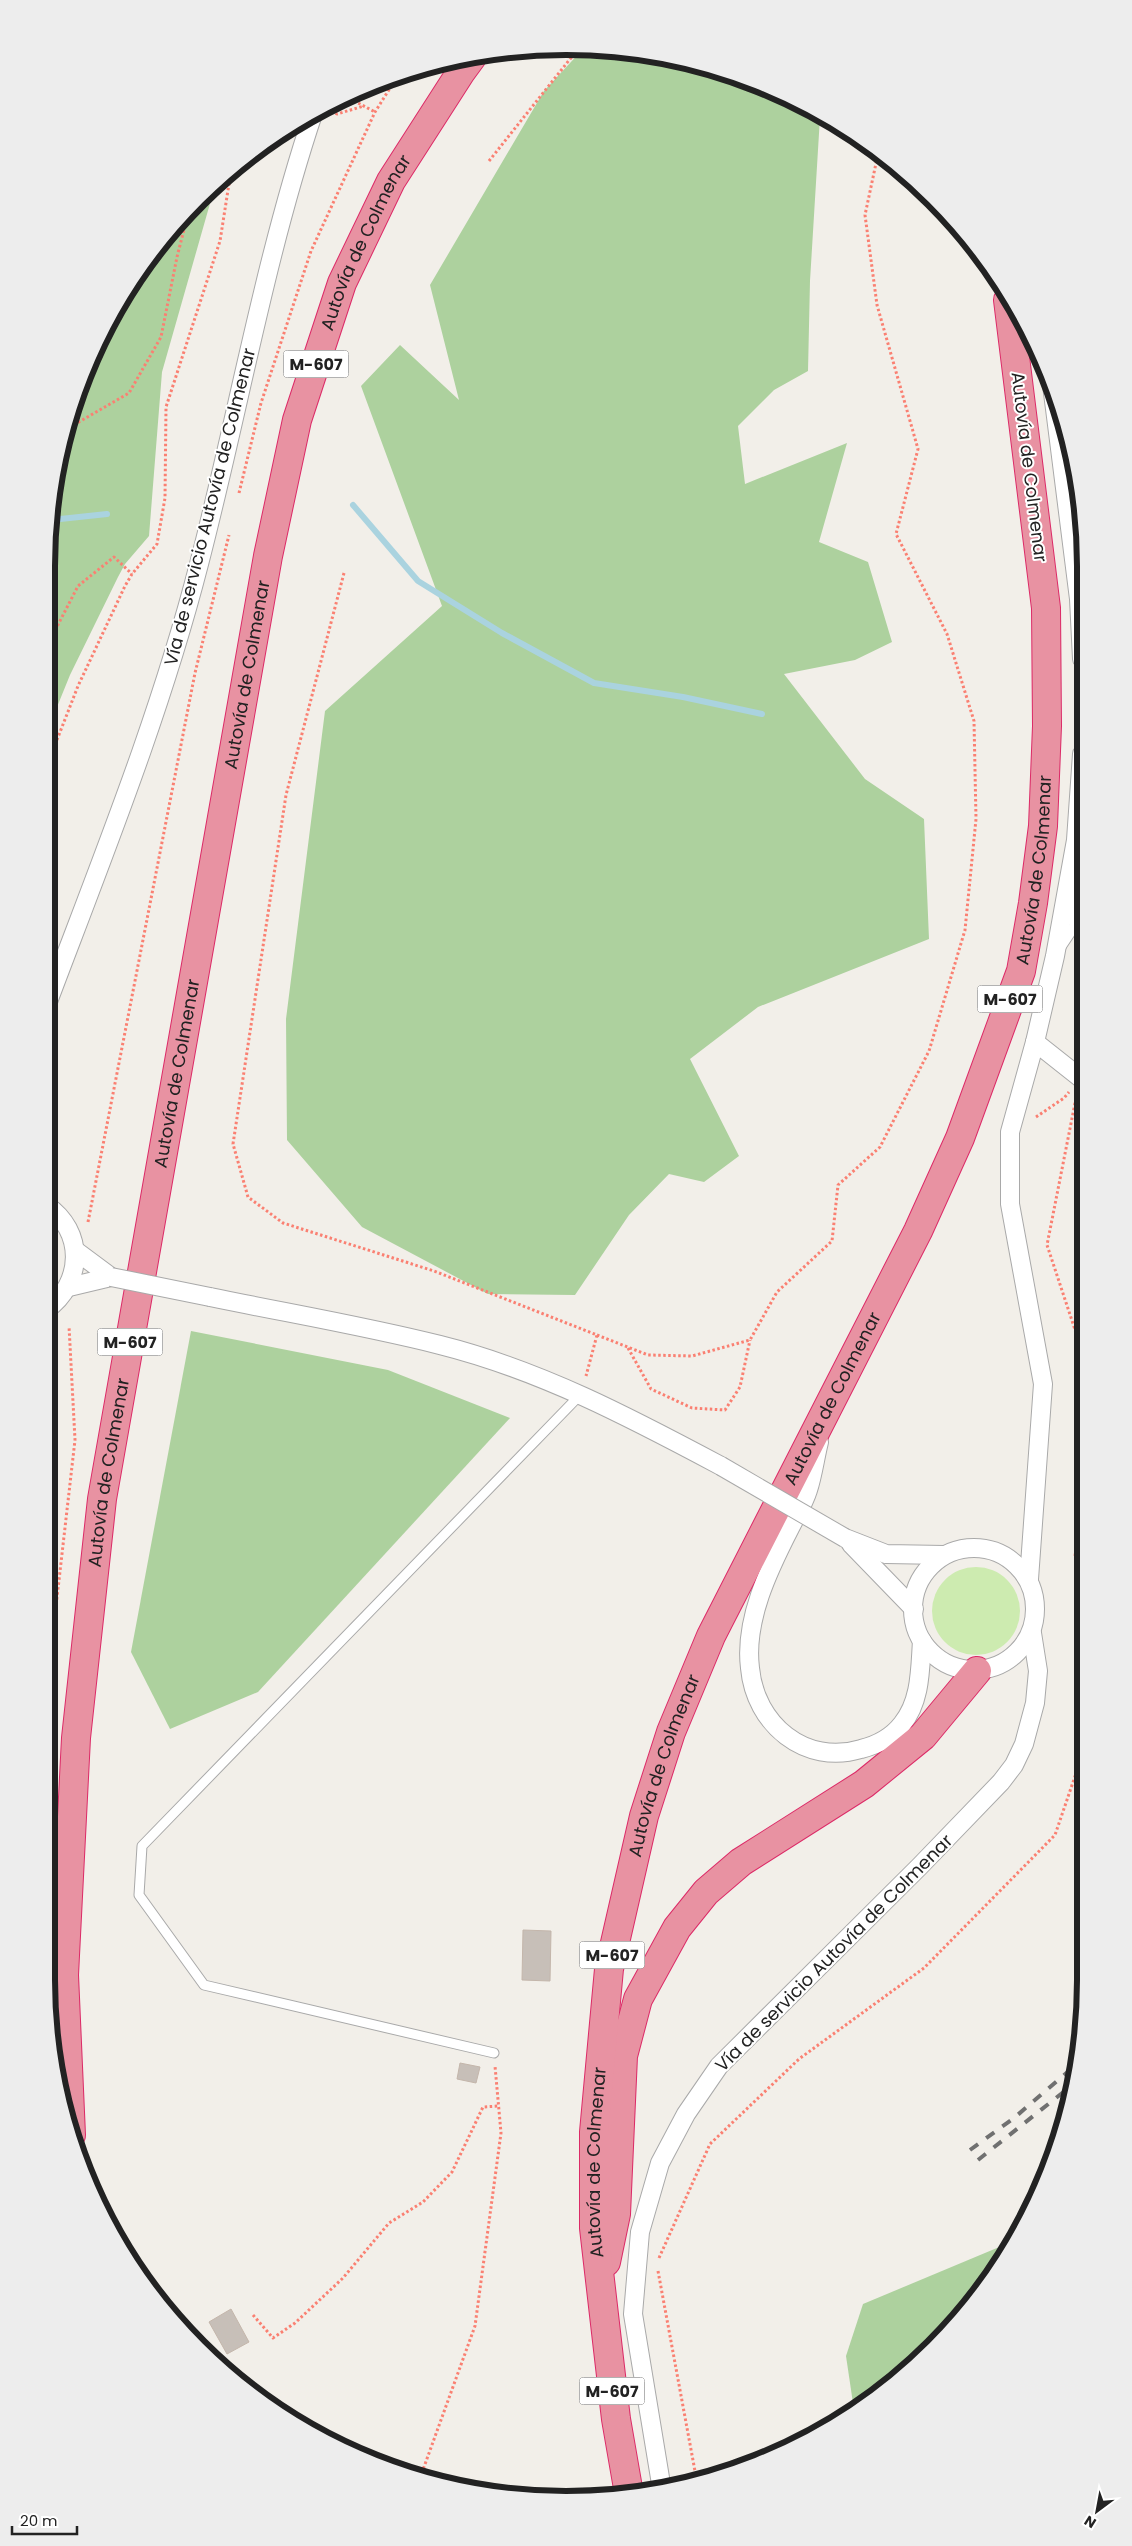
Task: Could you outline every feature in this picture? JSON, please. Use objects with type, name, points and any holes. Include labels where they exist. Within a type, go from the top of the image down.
[{"type":"highway","name":"Autovía de Colmenar","points":[[69,2096],[64,1975],[75,1758],[102,1499],[268,556],[297,420],[342,283],[391,181],[466,65]]},
{"type":"highway","name":"Autovía de Colmenar","points":[[628,2487],[616,2419],[594,2228],[594,2132],[608,1969],[644,1816],[671,1732],[711,1636],[918,1231],[960,1138],[1020,971],[1033,903],[1043,826],[1045,789],[1047,726],[1046,608],[1009,312]]},
{"type":"highway","points":[[600,2288],[616,2214],[624,2056],[638,1999],[677,1928],[706,1892],[741,1862],[864,1784],[924,1736],[977,1671]]},
{"type":"street","name":"Vía de servicio Autovía de Colmenar","points":[[55,983],[153,723],[199,565],[290,183],[310,124]]},
{"type":"street","points":[[1057,424],[1077,583]]},
{"type":"street","points":[[1029,1579],[1006,1555],[987,1548],[963,1546],[944,1555],[928,1568],[917,1586],[914,1620],[922,1641],[934,1655],[956,1668],[977,1671],[992,1669],[1010,1659],[1032,1633],[1035,1614],[1029,1579],[1043,1384],[1010,1204],[1010,1132],[1035,1042],[1055,956],[1077,833]]},
{"type":"street","points":[[1035,1042],[1077,1076]]},
{"type":"street","points":[[55,1211],[70,1230],[76,1251],[75,1270],[69,1287],[55,1303]]},
{"type":"street","points":[[76,1251],[110,1278]]},
{"type":"street","points":[[69,1287],[110,1278],[441,1345],[581,1394],[722,1466],[845,1538],[886,1554],[944,1555]]},
{"type":"street","points":[[825,1414],[808,1491],[777,1553],[759,1596],[749,1667],[760,1705],[769,1720],[789,1739],[815,1751],[832,1754],[870,1747],[888,1738],[902,1724],[912,1708],[918,1692],[922,1641]]},
{"type":"street","points":[[845,1538],[914,1609]]},
{"type":"street","name":"Vía de servicio Autovía de Colmenar","points":[[661,2482],[633,2314],[640,2232],[660,2163],[686,2114],[719,2066],[920,1866],[1001,1782],[1014,1765],[1024,1744],[1035,1704],[1038,1671],[1032,1633]]},
{"type":"lane","points":[[1055,956],[1073,930],[1077,906]]},
{"type":"lane","points":[[494,2053],[204,1985],[138,1895],[142,1846],[581,1394]]},
{"type":"path","points":[[488,160],[573,55]]},
{"type":"path","points":[[237,499],[261,403],[311,251],[375,112],[391,86]]},
{"type":"path","points":[[355,101],[375,112]]},
{"type":"path","points":[[332,112],[337,114],[364,106]]},
{"type":"path","points":[[628,1347],[651,1389],[692,1408],[725,1410],[740,1387],[750,1340],[777,1292],[832,1241],[838,1185],[880,1147],[929,1051],[966,920],[976,818],[974,721],[947,634],[896,534],[918,450],[877,305],[865,215],[877,161]]},
{"type":"path","points":[[55,745],[78,686],[132,574],[157,544],[165,498],[166,407],[220,241],[229,182]]},
{"type":"path","points":[[75,423],[130,393],[161,337],[177,257],[186,225]]},
{"type":"path","points":[[88,1222],[195,673],[230,528]]},
{"type":"path","points":[[55,631],[78,586],[114,557],[132,574]]},
{"type":"path","points":[[344,572],[285,804],[233,1144],[248,1197],[283,1223],[434,1271],[648,1354],[692,1356],[750,1340]]},
{"type":"path","points":[[1077,1099],[1047,1245],[1077,1336]]},
{"type":"path","points":[[55,1615],[75,1440],[70,1326]]},
{"type":"path","points":[[581,1394],[597,1335]]},
{"type":"path","points":[[1077,1542],[1075,1556],[1077,1563]]},
{"type":"path","points":[[696,2475],[656,2263],[710,2144],[799,2059],[924,1968],[1055,1835],[1077,1770]]},
{"type":"path","points":[[423,2470],[475,2326],[502,2133],[494,2053]]},
{"type":"path","points":[[252,2315],[273,2338],[295,2323],[343,2278],[389,2224],[423,2202],[452,2172],[483,2107],[499,2106]]},
{"type":"green space","points":[[577,55],[633,59],[698,72],[730,82],[762,94],[820,122],[810,281],[808,371],[774,390],[738,426],[745,484],[847,443],[819,542],[868,562],[892,642],[855,660],[784,674],[865,779],[924,819],[929,939],[758,1007],[690,1059],[739,1156],[704,1182],[669,1174],[629,1215],[575,1295],[488,1294],[362,1227],[287,1140],[286,1019],[325,711],[442,606],[361,386],[400,345],[459,400],[430,285],[544,91]]},
{"type":"green space","points":[[211,199],[162,372],[149,536],[125,564],[70,675],[55,712],[56,533],[59,499],[72,434],[94,370],[123,310],[161,255],[182,229]]},
{"type":"green space","points":[[191,1331],[388,1370],[510,1418],[258,1692],[170,1729],[131,1652]]},
{"type":"green space","points":[[976,1567],[993,1571],[1007,1580],[1016,1594],[1020,1611],[1016,1628],[1007,1642],[993,1651],[976,1655],[959,1651],[945,1642],[936,1628],[932,1611],[936,1594],[945,1580],[959,1571]]},
{"type":"green space","points":[[1003,2245],[950,2317],[903,2364],[853,2403],[846,2356],[863,2304]]},
{"type":"building","points":[[523,1930],[551,1931],[550,1981],[522,1980]]},
{"type":"building","points":[[460,2063],[480,2067],[476,2083],[457,2079]]},
{"type":"building","points":[[231,2309],[249,2342],[227,2354],[209,2322]]},
{"type":"waterway","points":[[353,505],[418,581],[502,633],[594,683],[683,697],[762,714]]},
{"type":"waterway","points":[[57,519],[107,514]]},
{"type":"railway","points":[[970,2150],[1014,2118],[1069,2071]]},
{"type":"railway","points":[[978,2160],[1065,2091]]}]
